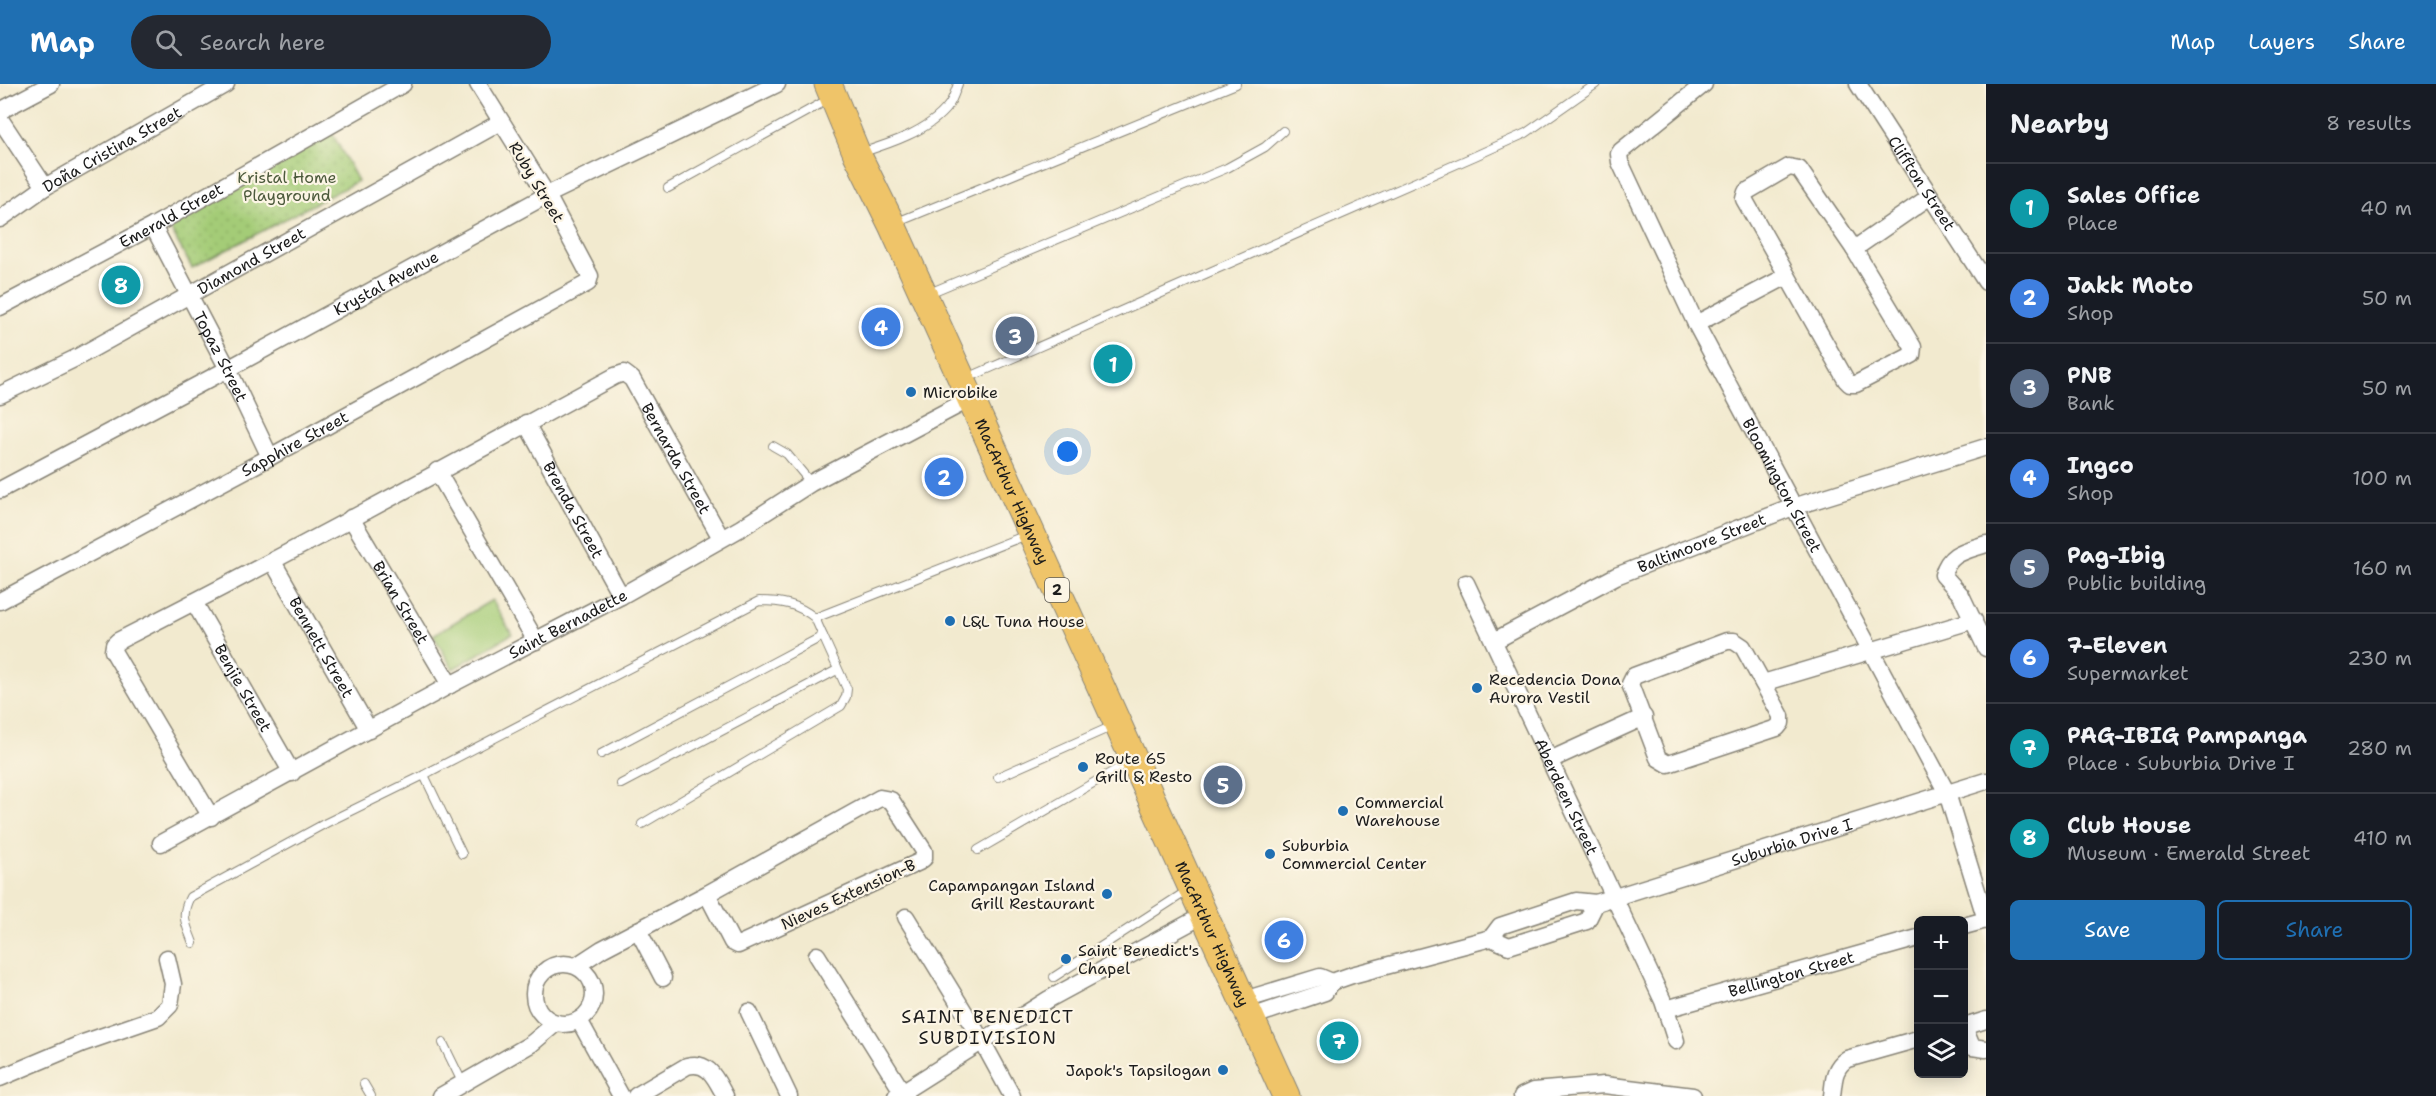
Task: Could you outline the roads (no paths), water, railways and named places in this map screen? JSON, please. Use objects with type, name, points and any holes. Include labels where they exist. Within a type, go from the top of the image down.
[{"type":"highway","name":"MacArthur Highway","points":[[831,90],[857,154],[892,225],[1286,1096]]},
{"type":"street","points":[[0,111],[51,84]]},
{"type":"street","name":"Doña Cristina Street","points":[[0,219],[45,187],[226,84]]},
{"type":"street","name":"Emerald Street","points":[[0,307],[153,226],[403,84]]},
{"type":"street","name":"Ruby Street","points":[[478,84],[547,195],[590,276],[588,283]]},
{"type":"street","name":"Krystal Avenue","points":[[0,490],[547,195],[777,84]]},
{"type":"street","name":"Bloomington Street","points":[[1704,84],[1621,151],[1619,157],[1696,324],[1947,793],[1986,920]]},
{"type":"street","name":"Cliffton Street","points":[[1858,84],[1986,282]]},
{"type":"street","points":[[0,119],[45,187]]},
{"type":"street","name":"Diamond Street","points":[[0,395],[76,358],[501,122]]},
{"type":"street","points":[[1789,167],[1799,169],[1854,249],[1914,347],[1914,351],[1912,355],[1856,384],[1850,384],[1744,199],[1746,192],[1789,167]]},
{"type":"street","points":[[1854,249],[1929,197]]},
{"type":"street","name":"Topaz Street","points":[[153,226],[187,295],[228,369],[270,457]]},
{"type":"street","points":[[1696,324],[1787,276]]},
{"type":"street","name":"Sapphire Street","points":[[0,601],[588,283]]},
{"type":"street","name":"Bernarda Street","points":[[526,423],[624,373],[632,379],[721,538]]},
{"type":"street","name":"Saint Bernadette","points":[[161,843],[450,685],[621,596],[741,528],[966,389]]},
{"type":"street","points":[[211,817],[113,651],[114,645],[273,562],[526,423]]},
{"type":"street","name":"Brenda Street","points":[[526,423],[621,596]]},
{"type":"street","name":"Baltimoore Street","points":[[1494,641],[1616,576],[1793,507],[1986,447]]},
{"type":"street","points":[[437,471],[536,641]]},
{"type":"street","name":"Brian Street","points":[[351,518],[450,685]]},
{"type":"street","points":[[1986,544],[1953,556],[1946,562],[1943,574],[1960,595],[1986,648]]},
{"type":"street","name":"Bennett Street","points":[[273,562],[369,730]]},
{"type":"street","name":"Aberdeen Street","points":[[1467,583],[1615,897],[1666,1009],[1676,1041]]},
{"type":"street","name":"Benjie Street","points":[[194,602],[292,772]]},
{"type":"street","points":[[1763,683],[1869,649],[1974,620]]},
{"type":"street","points":[[1727,641],[1734,641],[1743,647],[1763,683],[1781,716],[1777,728],[1668,764],[1658,758],[1630,684],[1634,676],[1727,641]]},
{"type":"street","points":[[1550,760],[1644,717]]},
{"type":"street","name":"Suburbia Drive I","points":[[1247,1009],[1325,992],[1332,982],[1491,938],[1500,926],[1576,901],[1596,903],[1986,782]]},
{"type":"street","name":"Nieves Extension-B","points":[[576,966],[880,798],[891,800],[924,851],[924,858],[920,862],[738,945],[732,942],[707,894]]},
{"type":"street","points":[[817,955],[902,1095],[1049,999],[1204,915]]},
{"type":"street","points":[[906,917],[982,1041],[1012,1096]]},
{"type":"street","points":[[1968,925],[1986,920]]},
{"type":"street","points":[[638,930],[663,978]]},
{"type":"street","name":"Bellington Street","points":[[1666,1009],[1914,939]]},
{"type":"street","points":[[0,1078],[83,1043],[158,1017],[170,1005],[172,984],[167,958]]},
{"type":"street","points":[[566,964],[584,971],[593,987],[591,1006],[579,1020],[564,1024],[556,1023],[547,1019],[535,1003],[535,984],[547,969],[566,964]]},
{"type":"street","points":[[749,1012],[789,1096]]},
{"type":"street","points":[[579,1020],[621,1096]]},
{"type":"street","points":[[1968,1026],[1986,1020]]},
{"type":"street","points":[[441,1096],[531,1044],[556,1023]]},
{"type":"street","points":[[1968,1037],[1972,1047],[1986,1049]]},
{"type":"street","points":[[1832,1096],[1838,1064],[1847,1059],[1914,1040]]},
{"type":"street","points":[[636,1096],[687,1066],[696,1064],[709,1069],[725,1096]]},
{"type":"street","points":[[1522,1096],[1526,1092],[1533,1091],[1604,1085],[1693,1096]]},
{"type":"lane","points":[[857,154],[917,130],[935,118],[950,104],[958,84]]},
{"type":"lane","points":[[892,225],[1236,84]]},
{"type":"lane","points":[[966,389],[1526,133],[1596,84]]},
{"type":"lane","points":[[668,188],[831,90]]},
{"type":"lane","points":[[924,296],[1227,168],[1265,147],[1283,131]]},
{"type":"lane","points":[[773,446],[787,454],[811,483]]},
{"type":"lane","points":[[815,618],[1031,533]]},
{"type":"lane","points":[[193,943],[184,918],[184,909],[190,897],[326,824],[759,601],[791,603],[804,609],[815,618],[847,689],[841,706],[642,824]]},
{"type":"lane","points":[[601,754],[823,636]]},
{"type":"lane","points":[[621,784],[837,670]]},
{"type":"lane","points":[[998,777],[1118,724]]},
{"type":"lane","points":[[978,850],[1134,759]]},
{"type":"lane","points":[[424,775],[462,854]]},
{"type":"lane","points":[[1054,977],[1192,888]]},
{"type":"lane","points":[[443,1043],[464,1084]]},
{"type":"lane","points":[[364,1084],[371,1096]]},
{"type":"place","name":"Club House","points":[[121,285]]},
{"type":"place","name":"Ingco","points":[[881,327]]},
{"type":"place","name":"PNB","points":[[1015,336]]},
{"type":"place","name":"Sales Office","points":[[1113,364]]},
{"type":"place","name":"Microbike","points":[[911,392]]},
{"type":"place","name":"Jakk Moto","points":[[944,477]]},
{"type":"place","name":"L&L Tuna House","points":[[950,621]]},
{"type":"place","name":"Recedencia Dona Aurora Vestil","points":[[1477,688]]},
{"type":"place","name":"Route 65 Grill & Resto","points":[[1083,767]]},
{"type":"place","name":"Pag-Ibig","points":[[1223,785]]},
{"type":"place","name":"Commercial Warehouse","points":[[1343,811]]},
{"type":"place","name":"Suburbia Commercial Center","points":[[1270,854]]},
{"type":"place","name":"Capampangan Island Grill Restaurant","points":[[1107,894]]},
{"type":"place","name":"7-Eleven","points":[[1284,940]]},
{"type":"place","name":"Saint Benedict's Chapel","points":[[1066,959]]},
{"type":"place","name":"PAG-IBIG Pampanga","points":[[1339,1041]]},
{"type":"place","name":"Japok's Tapsilogan","points":[[1223,1070]]},
{"type":"district","name":"SAINT BENEDICT SUBDIVISION","points":[[988,1027]]},
{"type":"park label","name":"Kristal Home Playground","points":[[287,186]]}]
